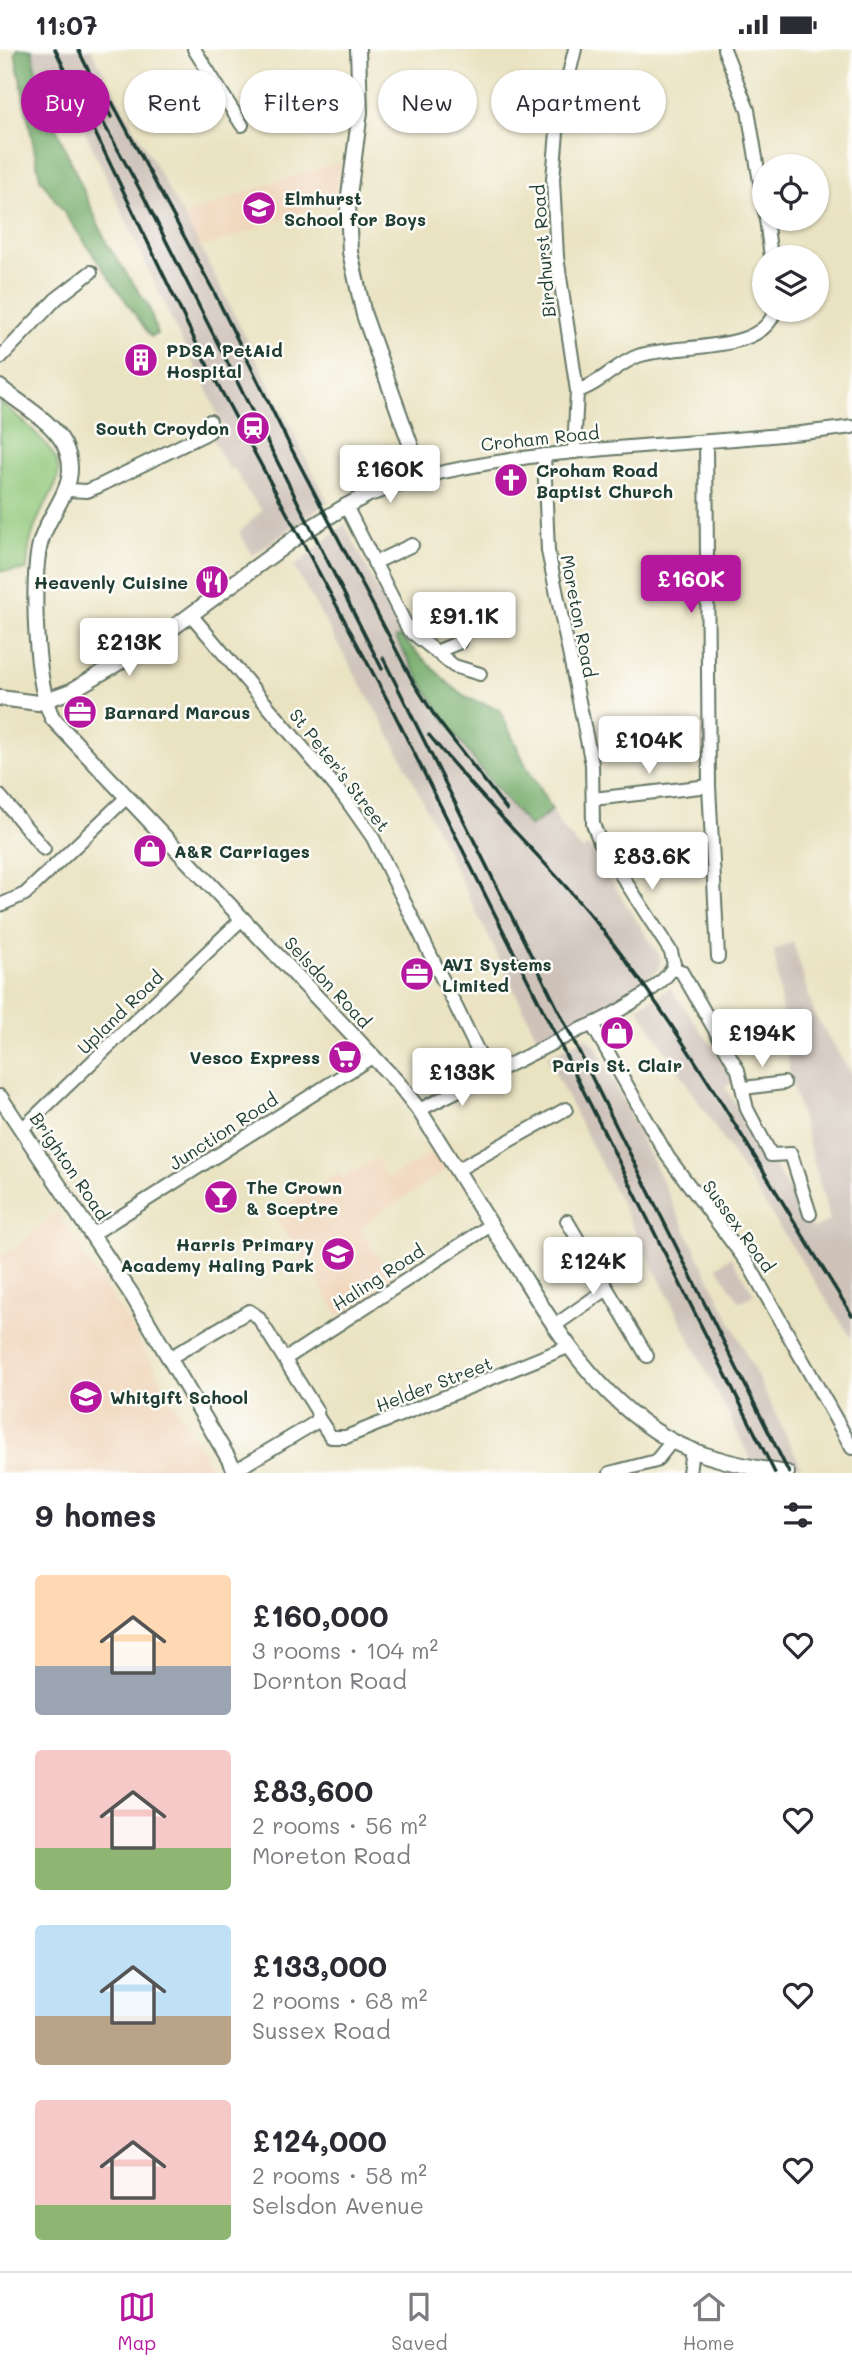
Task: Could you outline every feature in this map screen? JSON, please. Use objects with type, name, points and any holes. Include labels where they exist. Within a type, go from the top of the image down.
[{"type":"main road","points":[[358,49],[360,112],[348,203],[350,252],[361,306],[422,477]]},
{"type":"main road","points":[[0,387],[61,439],[70,464],[68,490],[45,530],[38,559],[39,655],[45,702],[28,703],[0,698]]},
{"type":"main road","name":"Croham Road","points":[[45,702],[114,667],[192,616],[285,545],[346,506],[369,494],[422,477]]},
{"type":"main road","name":"Selsdon Road","points":[[45,702],[56,722],[419,1110],[568,1347],[614,1398],[672,1441],[744,1465],[787,1473]]},
{"type":"main road","name":"Brighton Road","points":[[0,1097],[93,1234],[171,1357],[237,1472]]},
{"type":"street","points":[[194,49],[240,122]]},
{"type":"street","name":"Birdhurst Road","points":[[574,452],[577,391],[557,257],[553,196],[558,120],[575,49]]},
{"type":"street","points":[[724,49],[748,110],[755,154]]},
{"type":"street","points":[[0,358],[56,299],[91,272]]},
{"type":"street","points":[[577,391],[586,388],[616,366],[641,355],[749,338],[766,328],[769,322]]},
{"type":"street","points":[[68,490],[87,491],[99,486],[205,434],[210,431],[210,421]]},
{"type":"street","name":"Croham Road","points":[[422,477],[490,461],[574,452],[778,438],[852,427]]},
{"type":"street","points":[[706,443],[709,786],[718,957]]},
{"type":"street","name":"Moreton Road","points":[[544,455],[548,551],[592,764],[597,837],[671,951],[673,969]]},
{"type":"street","points":[[346,506],[408,629],[454,666],[480,674]]},
{"type":"street","points":[[374,563],[412,545]]},
{"type":"street","name":"St Peter's Street","points":[[192,616],[345,798],[373,838],[490,1076]]},
{"type":"street","points":[[436,652],[460,642]]},
{"type":"street","points":[[593,804],[709,786]]},
{"type":"street","points":[[0,796],[44,849]]},
{"type":"street","points":[[0,905],[25,894],[127,797]]},
{"type":"street","name":"Upland Road","points":[[22,1129],[242,919]]},
{"type":"street","points":[[419,1110],[580,1029],[594,1028],[606,1016],[661,983],[673,969],[681,971],[737,1070],[744,1088],[747,1109],[771,1154],[792,1154],[810,1214]]},
{"type":"street","name":"Sussex Road","points":[[594,1028],[668,1157],[748,1265],[852,1448]]},
{"type":"street","name":"Junction Road","points":[[93,1234],[372,1057]]},
{"type":"street","points":[[744,1088],[784,1083]]},
{"type":"street","points":[[457,1170],[566,1109]]},
{"type":"street","points":[[567,1221],[647,1356]]},
{"type":"street","name":"Haling Road","points":[[285,1359],[491,1225]]},
{"type":"street","points":[[554,1326],[607,1289]]},
{"type":"street","points":[[171,1357],[249,1311],[258,1317],[285,1359],[319,1419],[237,1472]]},
{"type":"street","name":"Helder Street","points":[[319,1419],[331,1437],[346,1437],[568,1347]]},
{"type":"street","points":[[610,1473],[656,1461],[672,1441]]},
{"type":"street","points":[[690,1473],[692,1449]]},
{"type":"shaded area","points":[[32,49],[91,49],[103,70],[36,70]]},
{"type":"shaded area","points":[[110,83],[124,109],[124,133],[137,133],[201,248],[328,502],[253,555],[239,533],[262,510],[246,490],[234,468],[229,470],[212,438],[224,431],[206,386],[178,334],[86,133],[110,133]]},
{"type":"shaded area","name":"Elmhurst School for Boys","points":[[341,162],[335,200],[201,248],[183,216],[282,179]]},
{"type":"shaded area","points":[[345,524],[400,636],[450,685],[530,827],[552,810],[563,829],[582,850],[588,846],[661,958],[658,970],[637,987],[538,1039],[397,748],[294,567]]},
{"type":"shaded area","points":[[793,942],[815,1016],[852,1074],[852,1339],[638,1008],[670,988],[737,1080],[725,1087],[813,1229],[830,1220],[790,1077],[774,950]]},
{"type":"shaded area","points":[[585,1037],[596,1046],[801,1466],[751,1460],[547,1057]]},
{"type":"shaded area","name":"Harris Primary Academy Haling Park","points":[[434,1151],[446,1170],[360,1227],[394,1281],[339,1315],[273,1214],[339,1173],[343,1178],[376,1158],[389,1179]]},
{"type":"shaded area","name":"Whitgift School","points":[[56,1212],[128,1322],[214,1473],[0,1473],[0,1254],[14,1250]]},
{"type":"shaded area","points":[[731,1257],[754,1294],[740,1302],[717,1267]]},
{"type":"green space","points":[[18,49],[32,49],[36,70],[21,70],[21,83],[15,53]]},
{"type":"green space","points":[[31,133],[58,133],[107,244],[149,307],[157,334],[151,337],[40,178]]},
{"type":"green space","points":[[0,402],[52,452],[58,469],[56,483],[31,539],[27,570],[0,571]]},
{"type":"green space","points":[[400,636],[467,698],[499,709],[528,770],[552,810],[530,827],[457,737],[396,638]]},
{"type":"railway","points":[[55,49],[202,355],[389,703],[775,1473]]},
{"type":"railway","points":[[78,49],[111,117]]},
{"type":"railway","points":[[112,102],[214,292],[291,448],[412,680],[436,718],[507,810]]},
{"type":"railway","points":[[109,133],[144,197],[382,669]]},
{"type":"railway","points":[[383,658],[789,1473]]},
{"type":"railway","points":[[429,735],[575,897],[621,954],[711,1087],[852,1315]]},
{"type":"place","name":"Elmhurst School for Boys","points":[[259,208]]},
{"type":"place","name":"PDSA PetAid Hospital","points":[[141,360]]},
{"type":"place","name":"South Croydon","points":[[253,428]]},
{"type":"place","name":"Croham Road Baptist Church","points":[[511,480]]},
{"type":"place","name":"Heavenly Cuisine","points":[[212,582]]},
{"type":"place","name":"Barnard Marcus","points":[[80,712]]},
{"type":"place","name":"A&R Carriages","points":[[150,851]]},
{"type":"place","name":"AVI Systems Limited","points":[[417,974]]},
{"type":"place","name":"Paris St. Clair","points":[[617,1033]]},
{"type":"place","name":"Vesco Express","points":[[345,1057]]},
{"type":"place","name":"The Crown & Sceptre","points":[[221,1197]]},
{"type":"place","name":"Harris Primary Academy Haling Park","points":[[338,1254]]},
{"type":"place","name":"Whitgift School","points":[[86,1397]]}]
